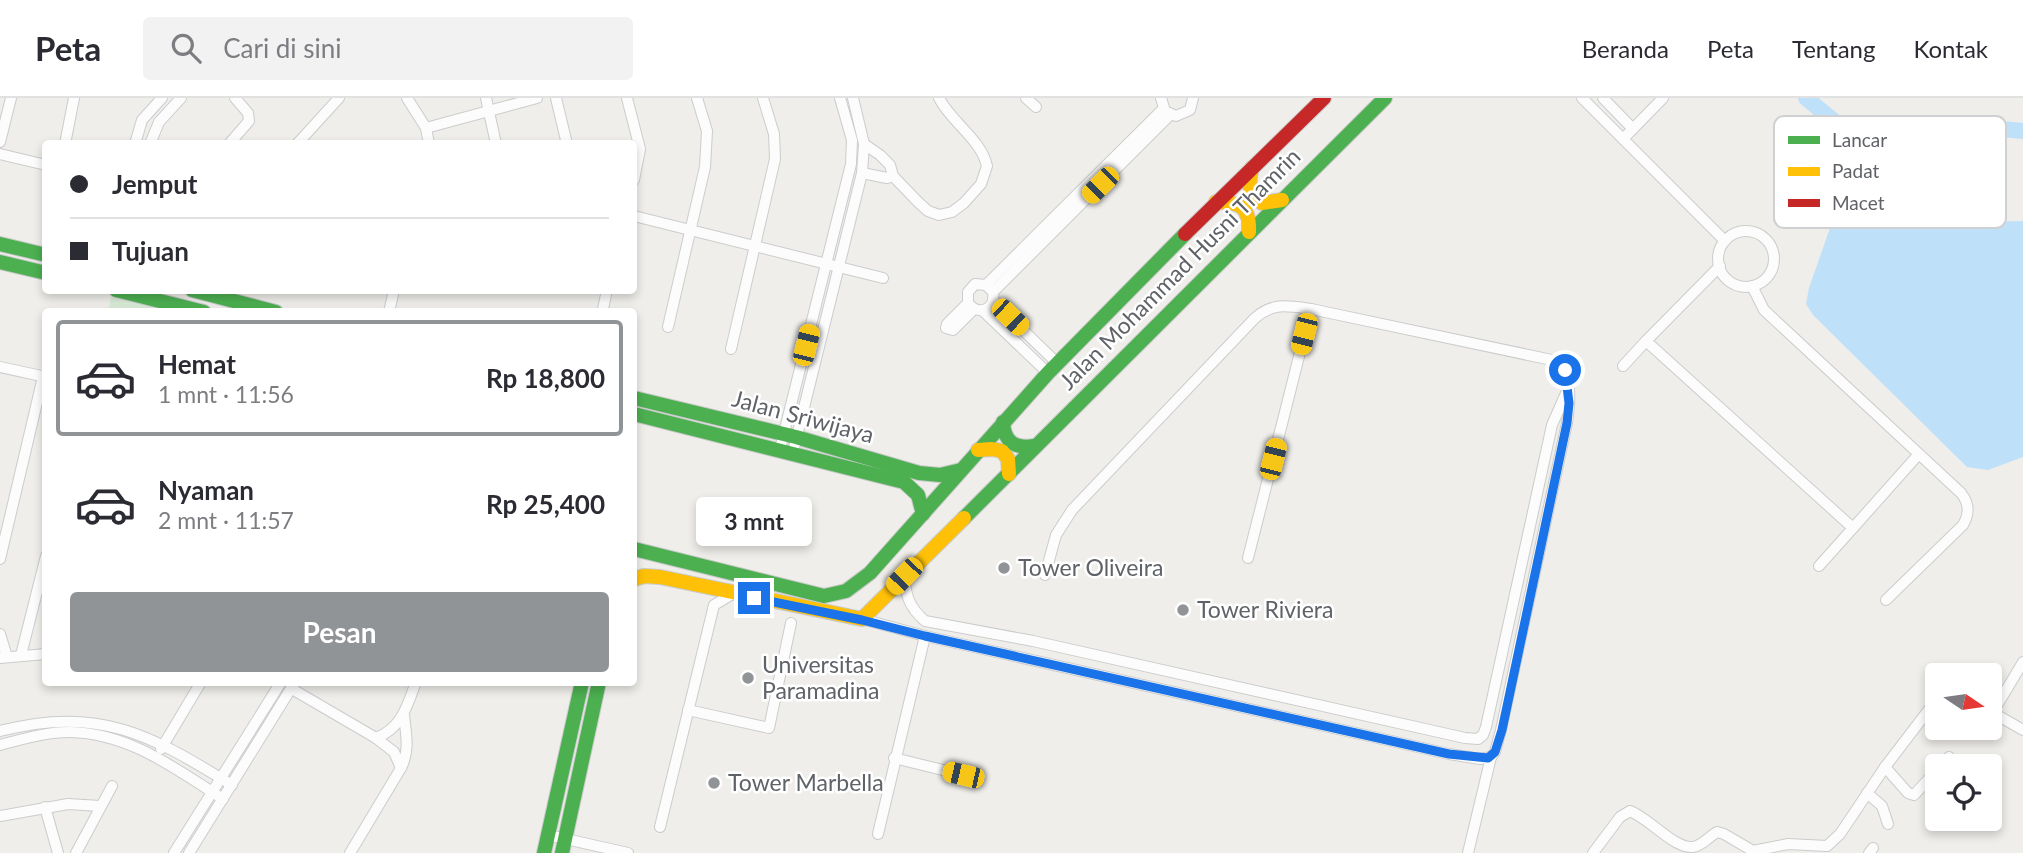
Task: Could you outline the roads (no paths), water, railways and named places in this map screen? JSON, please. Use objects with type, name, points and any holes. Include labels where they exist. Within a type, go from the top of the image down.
[{"type":"street","points":[[0,142],[11,98]]},
{"type":"street","points":[[66,140],[74,98]]},
{"type":"street","points":[[136,140],[142,120],[162,98]]},
{"type":"street","points":[[152,140],[159,122],[181,98]]},
{"type":"street","points":[[232,140],[249,121],[248,113],[234,98]]},
{"type":"street","points":[[301,140],[339,98]]},
{"type":"street","points":[[407,98],[426,128],[428,140]]},
{"type":"street","points":[[486,98],[495,140]]},
{"type":"street","points":[[426,128],[537,98]]},
{"type":"street","points":[[556,98],[566,140]]},
{"type":"street","points":[[627,98],[640,149],[637,164]]},
{"type":"street","points":[[668,327],[692,231],[707,150],[707,131],[697,98]]},
{"type":"street","points":[[731,349],[775,159],[775,134],[764,98]]},
{"type":"street","points":[[787,450],[825,264],[853,150],[840,98]]},
{"type":"street","points":[[791,431],[862,173],[864,144],[853,98]]},
{"type":"street","points":[[864,144],[890,165],[893,176],[928,211],[939,215],[952,212],[981,184],[987,166],[986,159],[939,98]]},
{"type":"street","points":[[1026,98],[1036,107]]},
{"type":"street","points":[[975,308],[990,307],[991,292],[1165,107],[1179,116],[1188,112],[1194,98]]},
{"type":"street","name":"Jalan Mohammad Husni Thamrin","points":[[637,550],[824,596],[846,592],[870,573],[1052,368],[1216,202],[1324,98]]},
{"type":"street","name":"Jalan Mohammad Husni Thamrin","points":[[862,620],[1385,98]]},
{"type":"street","points":[[1582,98],[1725,241]]},
{"type":"street","points":[[1603,98],[1633,129]]},
{"type":"street","points":[[1623,139],[1663,98]]},
{"type":"street","points":[[0,155],[42,164]]},
{"type":"street","points":[[1252,168],[1248,182],[1249,192],[1254,199],[1262,204],[1284,199]]},
{"type":"street","points":[[862,173],[887,178],[893,176]]},
{"type":"street","points":[[1216,202],[1242,206],[1250,221],[1249,232]]},
{"type":"street","points":[[637,217],[883,278]]},
{"type":"street","points":[[1751,231],[1767,240],[1772,248],[1774,258],[1768,276],[1752,286],[1736,284],[1723,274],[1720,267],[1719,253],[1725,241],[1732,235],[1751,231]]},
{"type":"street","points":[[0,244],[42,254]]},
{"type":"street","points":[[0,262],[42,272]]},
{"type":"street","points":[[1623,366],[1720,267]]},
{"type":"street","points":[[978,284],[991,292],[1052,368],[975,308],[967,294],[972,286],[978,284]]},
{"type":"street","points":[[1752,286],[1764,310],[1965,498],[1968,508],[1966,519],[1958,531],[1886,600]]},
{"type":"street","points":[[132,294],[188,308]]},
{"type":"street","points":[[207,294],[261,308]]},
{"type":"street","points":[[1045,575],[1056,535],[1072,510],[1255,318],[1266,310],[1279,306],[1311,309],[1552,360],[1565,370],[1568,388],[1567,423],[1502,730],[1491,757],[1468,853]]},
{"type":"street","points":[[1248,558],[1311,309]]},
{"type":"street","points":[[1646,341],[1853,528]]},
{"type":"street","points":[[1,369],[42,377]]},
{"type":"street","points":[[0,559],[42,385]]},
{"type":"street","points":[[904,576],[906,597],[913,610],[925,621],[1033,641],[1475,739],[1481,737],[1486,727],[1552,425],[1568,388]]},
{"type":"street","name":"Jalan Sriwijaya","points":[[637,399],[791,431],[919,473],[940,475],[961,470]]},
{"type":"street","name":"Jalan Sriwijaya","points":[[637,415],[787,450],[904,482],[918,495],[923,514]]},
{"type":"street","points":[[1003,422],[1003,435],[1012,445],[1023,448],[1034,446]]},
{"type":"street","points":[[978,450],[994,447],[1005,452],[1009,458],[1009,474]]},
{"type":"street","points":[[1819,566],[1918,455]]},
{"type":"street","points":[[21,654],[42,572]]},
{"type":"street","points":[[637,578],[660,578],[862,620],[1449,754],[1484,759],[1491,757]]},
{"type":"street","points":[[660,827],[713,605],[734,593]]},
{"type":"street","points":[[688,710],[769,728],[791,623]]},
{"type":"street","points":[[0,634],[4,657],[42,654]]},
{"type":"street","points":[[877,834],[925,636]]},
{"type":"street","points":[[2002,695],[2023,662]]},
{"type":"street","points":[[1206,699],[1211,681]]},
{"type":"street","points":[[157,757],[199,686]]},
{"type":"street","points":[[174,853],[278,686]]},
{"type":"street","points":[[189,853],[294,686],[376,738],[394,752],[401,768]]},
{"type":"street","points":[[376,738],[390,732],[404,715],[415,686]]},
{"type":"street","points":[[544,853],[581,686]]},
{"type":"street","points":[[563,846],[597,686]]},
{"type":"street","points":[[350,853],[406,758],[404,715]]},
{"type":"street","points":[[1593,853],[1620,817],[1630,811],[1672,839],[1690,847],[1698,846],[1717,832],[1753,851],[1788,844],[1823,850],[1835,840],[1925,715]]},
{"type":"street","points":[[2002,717],[2023,730]]},
{"type":"street","points":[[0,731],[51,721],[94,723],[128,730],[163,745],[232,785]]},
{"type":"street","points":[[92,735],[94,723]]},
{"type":"street","points":[[0,745],[71,732],[118,740],[157,757],[223,799]]},
{"type":"street","points":[[894,758],[963,775]]},
{"type":"street","points":[[1885,767],[1908,793],[1913,795],[1925,783]]},
{"type":"street","points":[[76,853],[112,786]]},
{"type":"street","points":[[1867,793],[1882,806],[1888,824]]},
{"type":"street","points":[[0,816],[68,804],[100,806]]},
{"type":"street","points":[[46,807],[58,853]]},
{"type":"street","points":[[548,835],[563,846],[628,853]]},
{"type":"water","points":[[2006,221],[2023,221],[2023,457],[1988,470],[1967,467],[1813,315],[1806,304],[1830,228],[2006,228]]},
{"type":"waterway","points":[[1806,98],[1828,116]]},
{"type":"waterway","points":[[2006,129],[2023,131]]},
{"type":"place","name":"Tower Oliveira","points":[[1004,568]]},
{"type":"place","name":"Tower Riviera","points":[[1183,610]]},
{"type":"place","name":"Universitas Paramadina","points":[[748,678]]},
{"type":"place","name":"Tower Marbella","points":[[714,783]]}]
